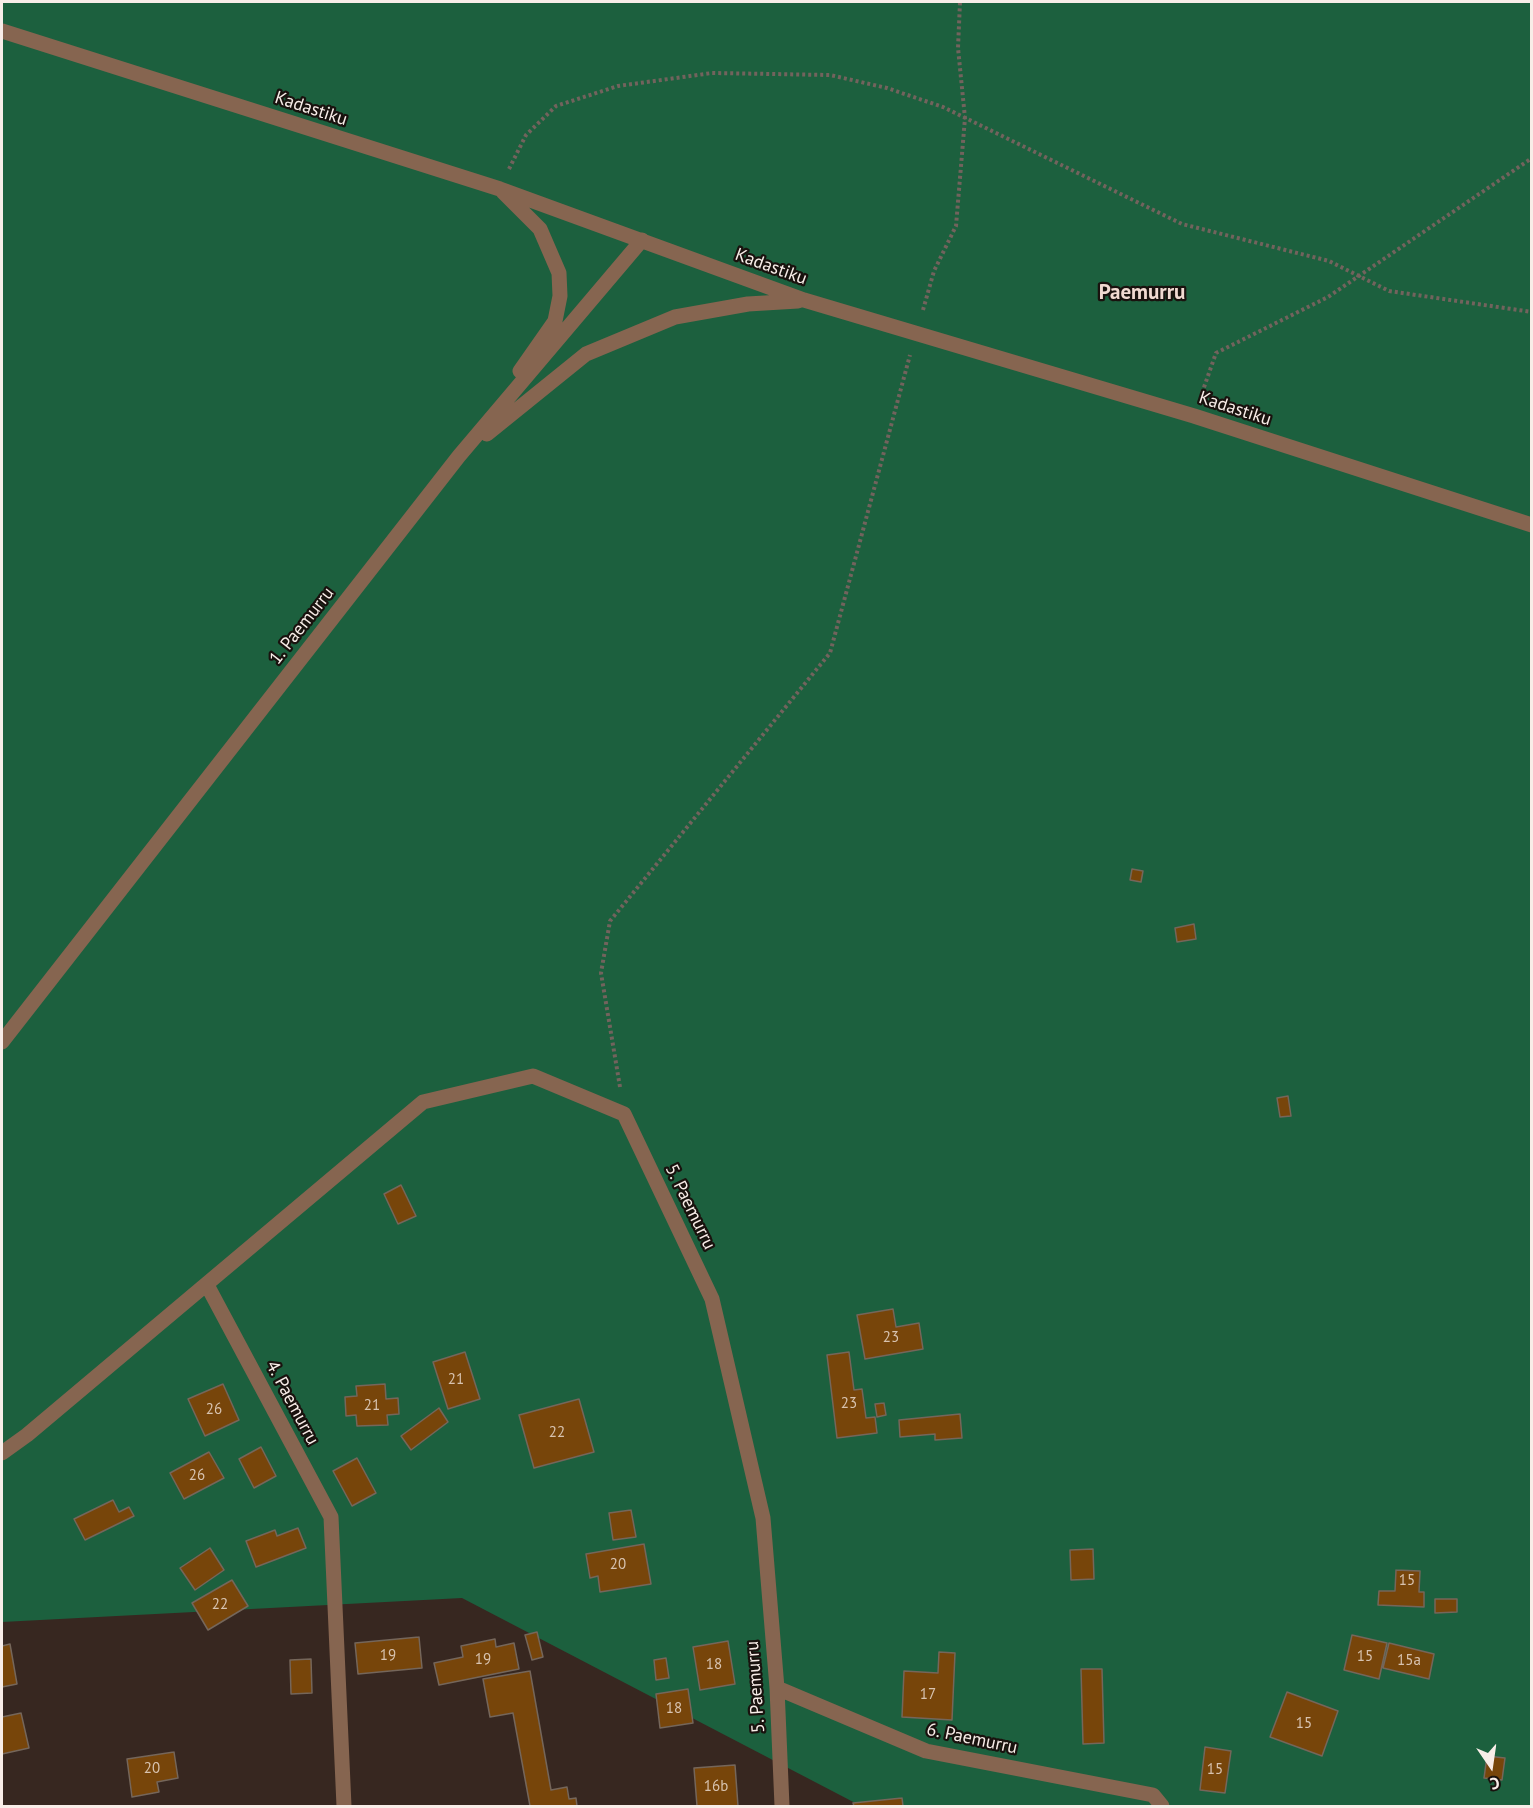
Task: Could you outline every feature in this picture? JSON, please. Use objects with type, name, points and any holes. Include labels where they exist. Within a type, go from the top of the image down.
[{"type":"street","name":"Kadastiku","points":[[2,31],[500,189],[804,300],[1194,416],[1532,525]]},
{"type":"street","points":[[459,456],[555,321],[560,296],[559,273],[540,229],[500,189]]},
{"type":"street","name":"1. Paemurru","points":[[2,1042],[459,456],[642,240]]},
{"type":"street","points":[[459,456],[586,354],[675,317],[748,304],[804,300]]},
{"type":"street","points":[[2,1453],[27,1435],[207,1285],[423,1102],[533,1076],[624,1114]]},
{"type":"street","name":"5. Paemurru","points":[[624,1114],[712,1299],[763,1518],[777,1688],[782,1806]]},
{"type":"street","name":"4. Paemurru","points":[[207,1285],[331,1517],[344,1806]]},
{"type":"street","name":"6. Paemurru","points":[[777,1688],[926,1751],[1153,1795],[1162,1806]]},
{"type":"path","points":[[624,1114],[601,973],[610,921],[830,653],[934,271],[956,226],[965,118],[958,48],[960,2]]},
{"type":"path","points":[[500,189],[526,135],[556,106],[618,86],[712,73],[830,75],[887,88],[943,107],[1182,224],[1329,261],[1389,291],[1532,312]]},
{"type":"path","points":[[1194,416],[1216,353],[1328,297],[1532,158]]},
{"type":"green space","points":[[2,2],[1531,2],[1531,1806],[861,1806],[462,1598],[2,1622]]},
{"type":"building","points":[[1132,869],[1143,871],[1141,882],[1130,880]]},
{"type":"building","points":[[1194,924],[1196,939],[1177,942],[1175,928]]},
{"type":"building","points":[[1288,1096],[1291,1116],[1280,1117],[1277,1098]]},
{"type":"building","points":[[401,1185],[416,1216],[398,1224],[384,1194]]},
{"type":"building","points":[[893,1309],[896,1327],[919,1323],[923,1349],[865,1359],[857,1315]]},
{"type":"building","points":[[465,1352],[480,1399],[448,1409],[433,1362]]},
{"type":"building","points":[[849,1352],[854,1390],[862,1389],[866,1418],[875,1417],[877,1433],[837,1438],[827,1355]]},
{"type":"building","points":[[223,1384],[239,1420],[205,1436],[188,1399]]},
{"type":"building","points":[[385,1384],[386,1399],[398,1398],[399,1414],[387,1415],[388,1425],[357,1426],[356,1415],[346,1416],[345,1397],[357,1396],[356,1386]]},
{"type":"building","points":[[579,1399],[594,1452],[534,1468],[519,1415]]},
{"type":"building","points":[[884,1403],[886,1415],[877,1417],[875,1404]]},
{"type":"building","points":[[439,1408],[448,1422],[411,1450],[401,1436]]},
{"type":"building","points":[[960,1414],[962,1438],[935,1440],[935,1434],[900,1437],[899,1420]]},
{"type":"building","points":[[261,1447],[276,1476],[254,1488],[239,1459]]},
{"type":"building","points":[[209,1452],[224,1478],[184,1499],[170,1473]]},
{"type":"building","points":[[357,1458],[376,1493],[352,1506],[333,1471]]},
{"type":"building","points":[[113,1500],[119,1512],[129,1507],[134,1516],[85,1540],[74,1519]]},
{"type":"building","points":[[631,1510],[636,1537],[613,1540],[609,1513]]},
{"type":"building","points":[[298,1528],[306,1548],[256,1567],[246,1541],[275,1530],[277,1536]]},
{"type":"building","points":[[644,1544],[651,1584],[600,1592],[598,1576],[590,1578],[586,1554]]},
{"type":"building","points":[[210,1548],[224,1570],[195,1590],[180,1568]]},
{"type":"building","points":[[1093,1549],[1094,1579],[1071,1580],[1070,1550]]},
{"type":"building","points":[[1396,1570],[1420,1571],[1419,1592],[1424,1592],[1424,1607],[1378,1605],[1379,1591],[1395,1591]]},
{"type":"building","points":[[232,1580],[248,1606],[208,1630],[192,1603]]},
{"type":"building","points":[[1435,1599],[1457,1599],[1457,1612],[1435,1613]]},
{"type":"building","points":[[537,1632],[543,1657],[532,1660],[525,1635]]},
{"type":"building","points":[[1352,1635],[1387,1643],[1379,1679],[1344,1670]]},
{"type":"building","points":[[419,1637],[422,1668],[358,1674],[355,1643]]},
{"type":"building","points":[[495,1639],[496,1647],[514,1643],[519,1669],[439,1685],[434,1663],[463,1657],[461,1646]]},
{"type":"building","points":[[728,1641],[735,1684],[700,1690],[693,1647]]},
{"type":"building","points":[[1389,1643],[1434,1654],[1429,1679],[1383,1668]]},
{"type":"building","points":[[10,1644],[17,1684],[2,1687],[2,1646]]},
{"type":"building","points":[[939,1652],[955,1653],[952,1720],[902,1717],[904,1671],[938,1673]]},
{"type":"building","points":[[666,1658],[669,1678],[656,1680],[654,1660]]},
{"type":"building","points":[[311,1659],[312,1693],[291,1694],[290,1660]]},
{"type":"building","points":[[1081,1669],[1102,1669],[1104,1743],[1083,1744]]},
{"type":"building","points":[[530,1671],[551,1790],[567,1787],[569,1799],[576,1798],[577,1806],[530,1806],[513,1713],[490,1717],[483,1679]]},
{"type":"building","points":[[688,1689],[693,1723],[660,1728],[656,1694]]},
{"type":"building","points":[[1287,1692],[1338,1711],[1322,1756],[1270,1737]]},
{"type":"building","points":[[21,1713],[29,1748],[2,1754],[2,1717]]},
{"type":"building","points":[[1205,1747],[1231,1751],[1225,1793],[1200,1790]]},
{"type":"building","points":[[174,1752],[178,1778],[157,1782],[159,1792],[132,1797],[127,1759]]},
{"type":"building","points":[[1487,1756],[1505,1758],[1502,1780],[1484,1778]]},
{"type":"building","points":[[735,1765],[738,1806],[697,1806],[694,1768]]},
{"type":"building","points":[[902,1798],[903,1806],[854,1806],[853,1803]]},
{"type":"district","name":"Paemurru","points":[[1142,293]]}]
